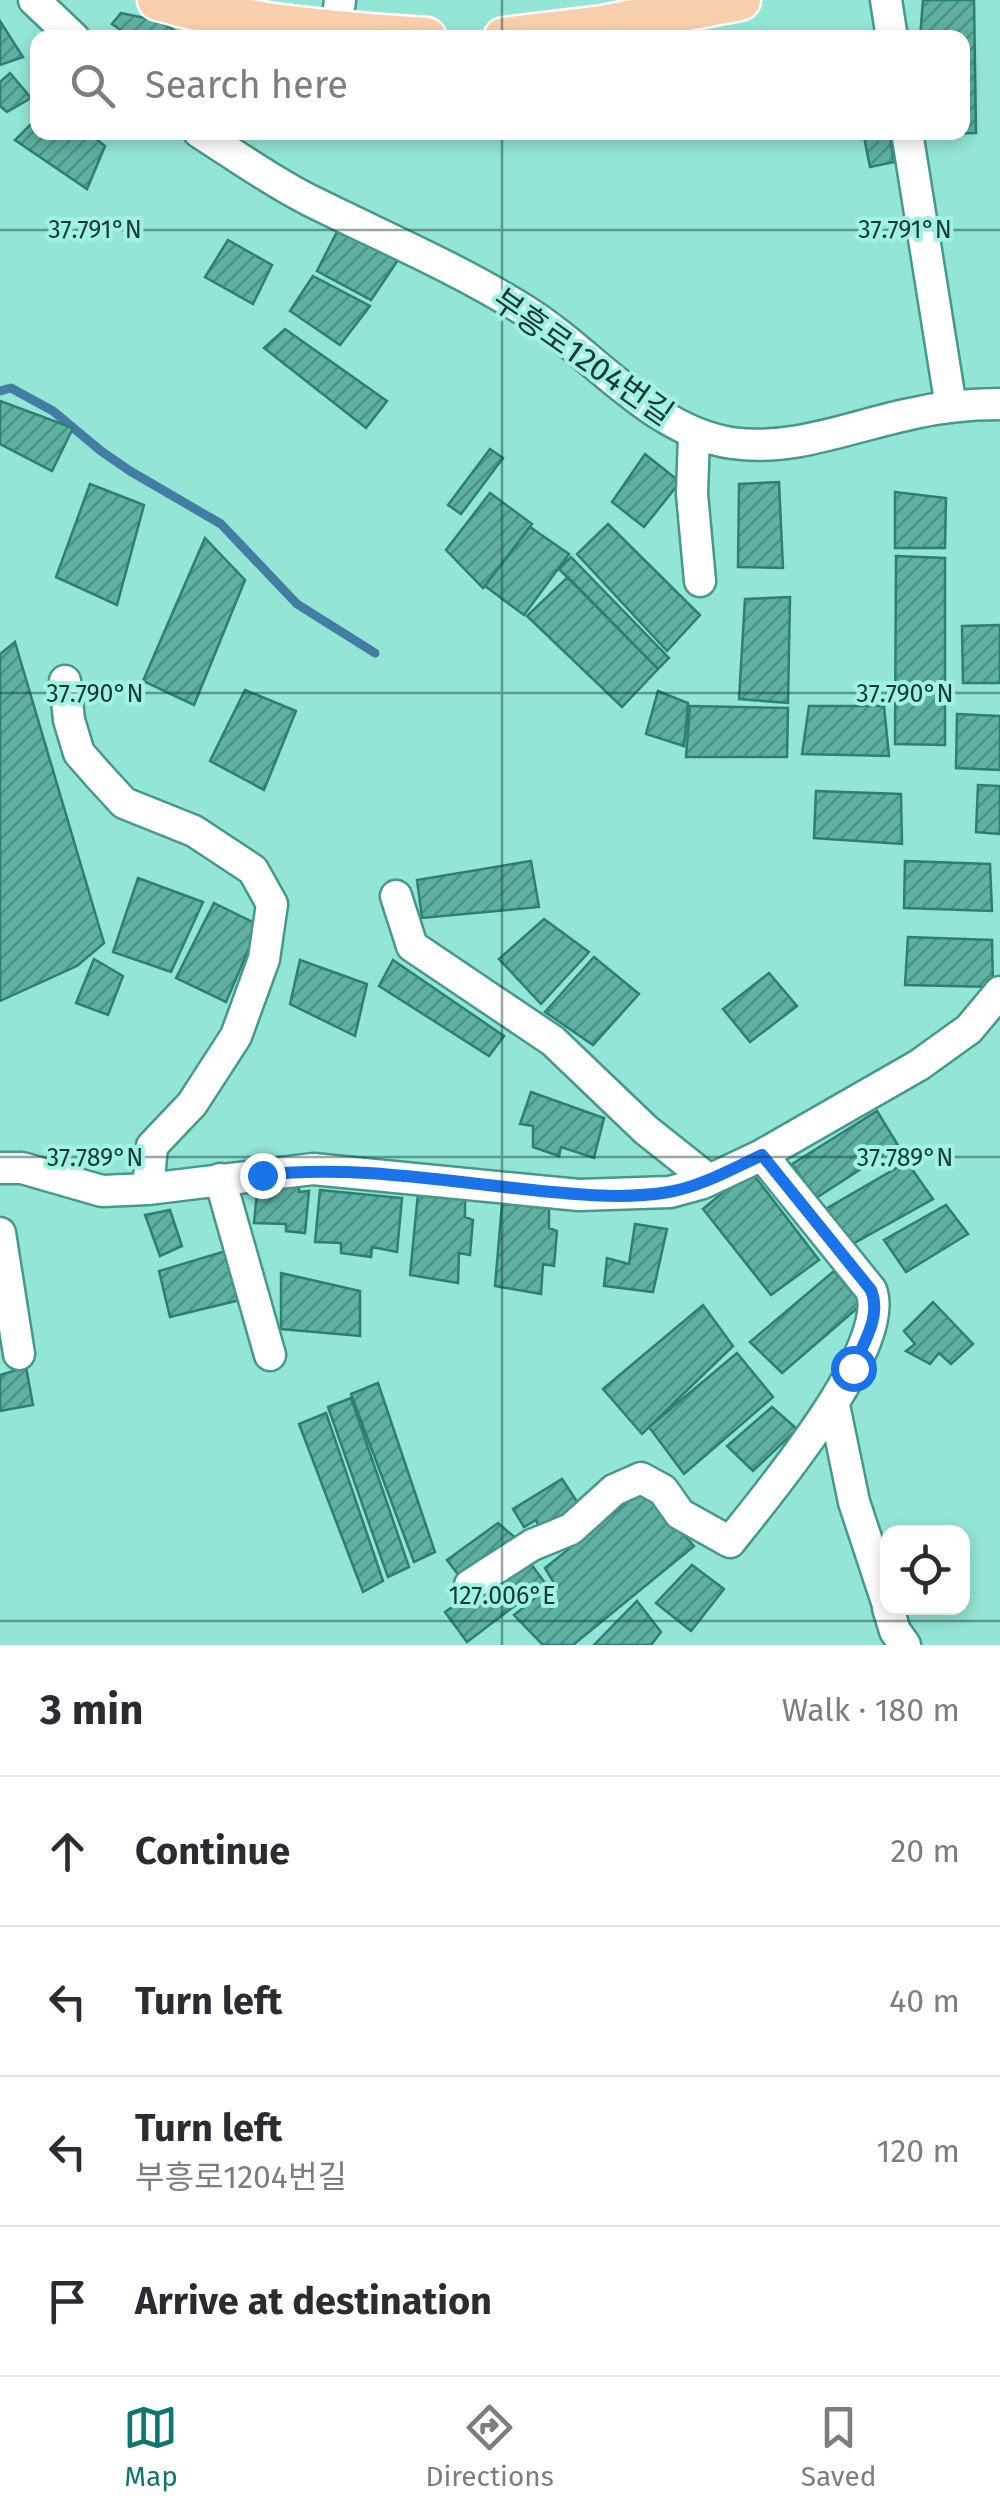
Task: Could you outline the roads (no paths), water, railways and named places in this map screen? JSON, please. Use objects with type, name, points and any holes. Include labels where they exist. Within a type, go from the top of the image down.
[{"type":"main road","points":[[158,0],[237,18],[338,16],[394,30]]},
{"type":"main road","points":[[569,30],[733,1]]},
{"type":"street","points":[[34,0],[66,30]]},
{"type":"street","points":[[886,0],[891,30]]},
{"type":"street","name":"부흥로1204번길","points":[[213,140],[306,199],[448,266],[526,311],[582,350],[642,402],[694,434],[735,443],[788,442],[951,407],[1000,404]]},
{"type":"street","points":[[908,140],[951,407]]},
{"type":"street","points":[[694,434],[692,494],[700,580]]},
{"type":"street","points":[[65,681],[69,720],[79,753],[100,778],[124,803],[194,830],[253,870],[272,904],[264,960],[236,1036],[192,1104],[152,1146],[148,1190]]},
{"type":"street","points":[[396,896],[412,946],[552,1041],[646,1130],[709,1180]]},
{"type":"street","points":[[0,1168],[22,1168],[102,1191],[148,1190],[313,1169],[579,1195],[670,1192],[709,1180],[762,1155],[944,1049],[969,1030],[1000,992]]},
{"type":"street","points":[[470,1585],[532,1545],[570,1529],[614,1490],[641,1478],[662,1490],[680,1514],[730,1542],[834,1405],[875,1318],[876,1301],[762,1155]]},
{"type":"street","points":[[220,1179],[270,1355]]},
{"type":"street","points":[[0,1233],[19,1354]]},
{"type":"street","points":[[834,1405],[854,1502],[880,1582]]},
{"type":"street","points":[[890,1615],[895,1632],[906,1645]]},
{"type":"waterway","points":[[0,391],[11,388],[53,411],[130,471],[221,524],[297,604],[375,653]]}]
